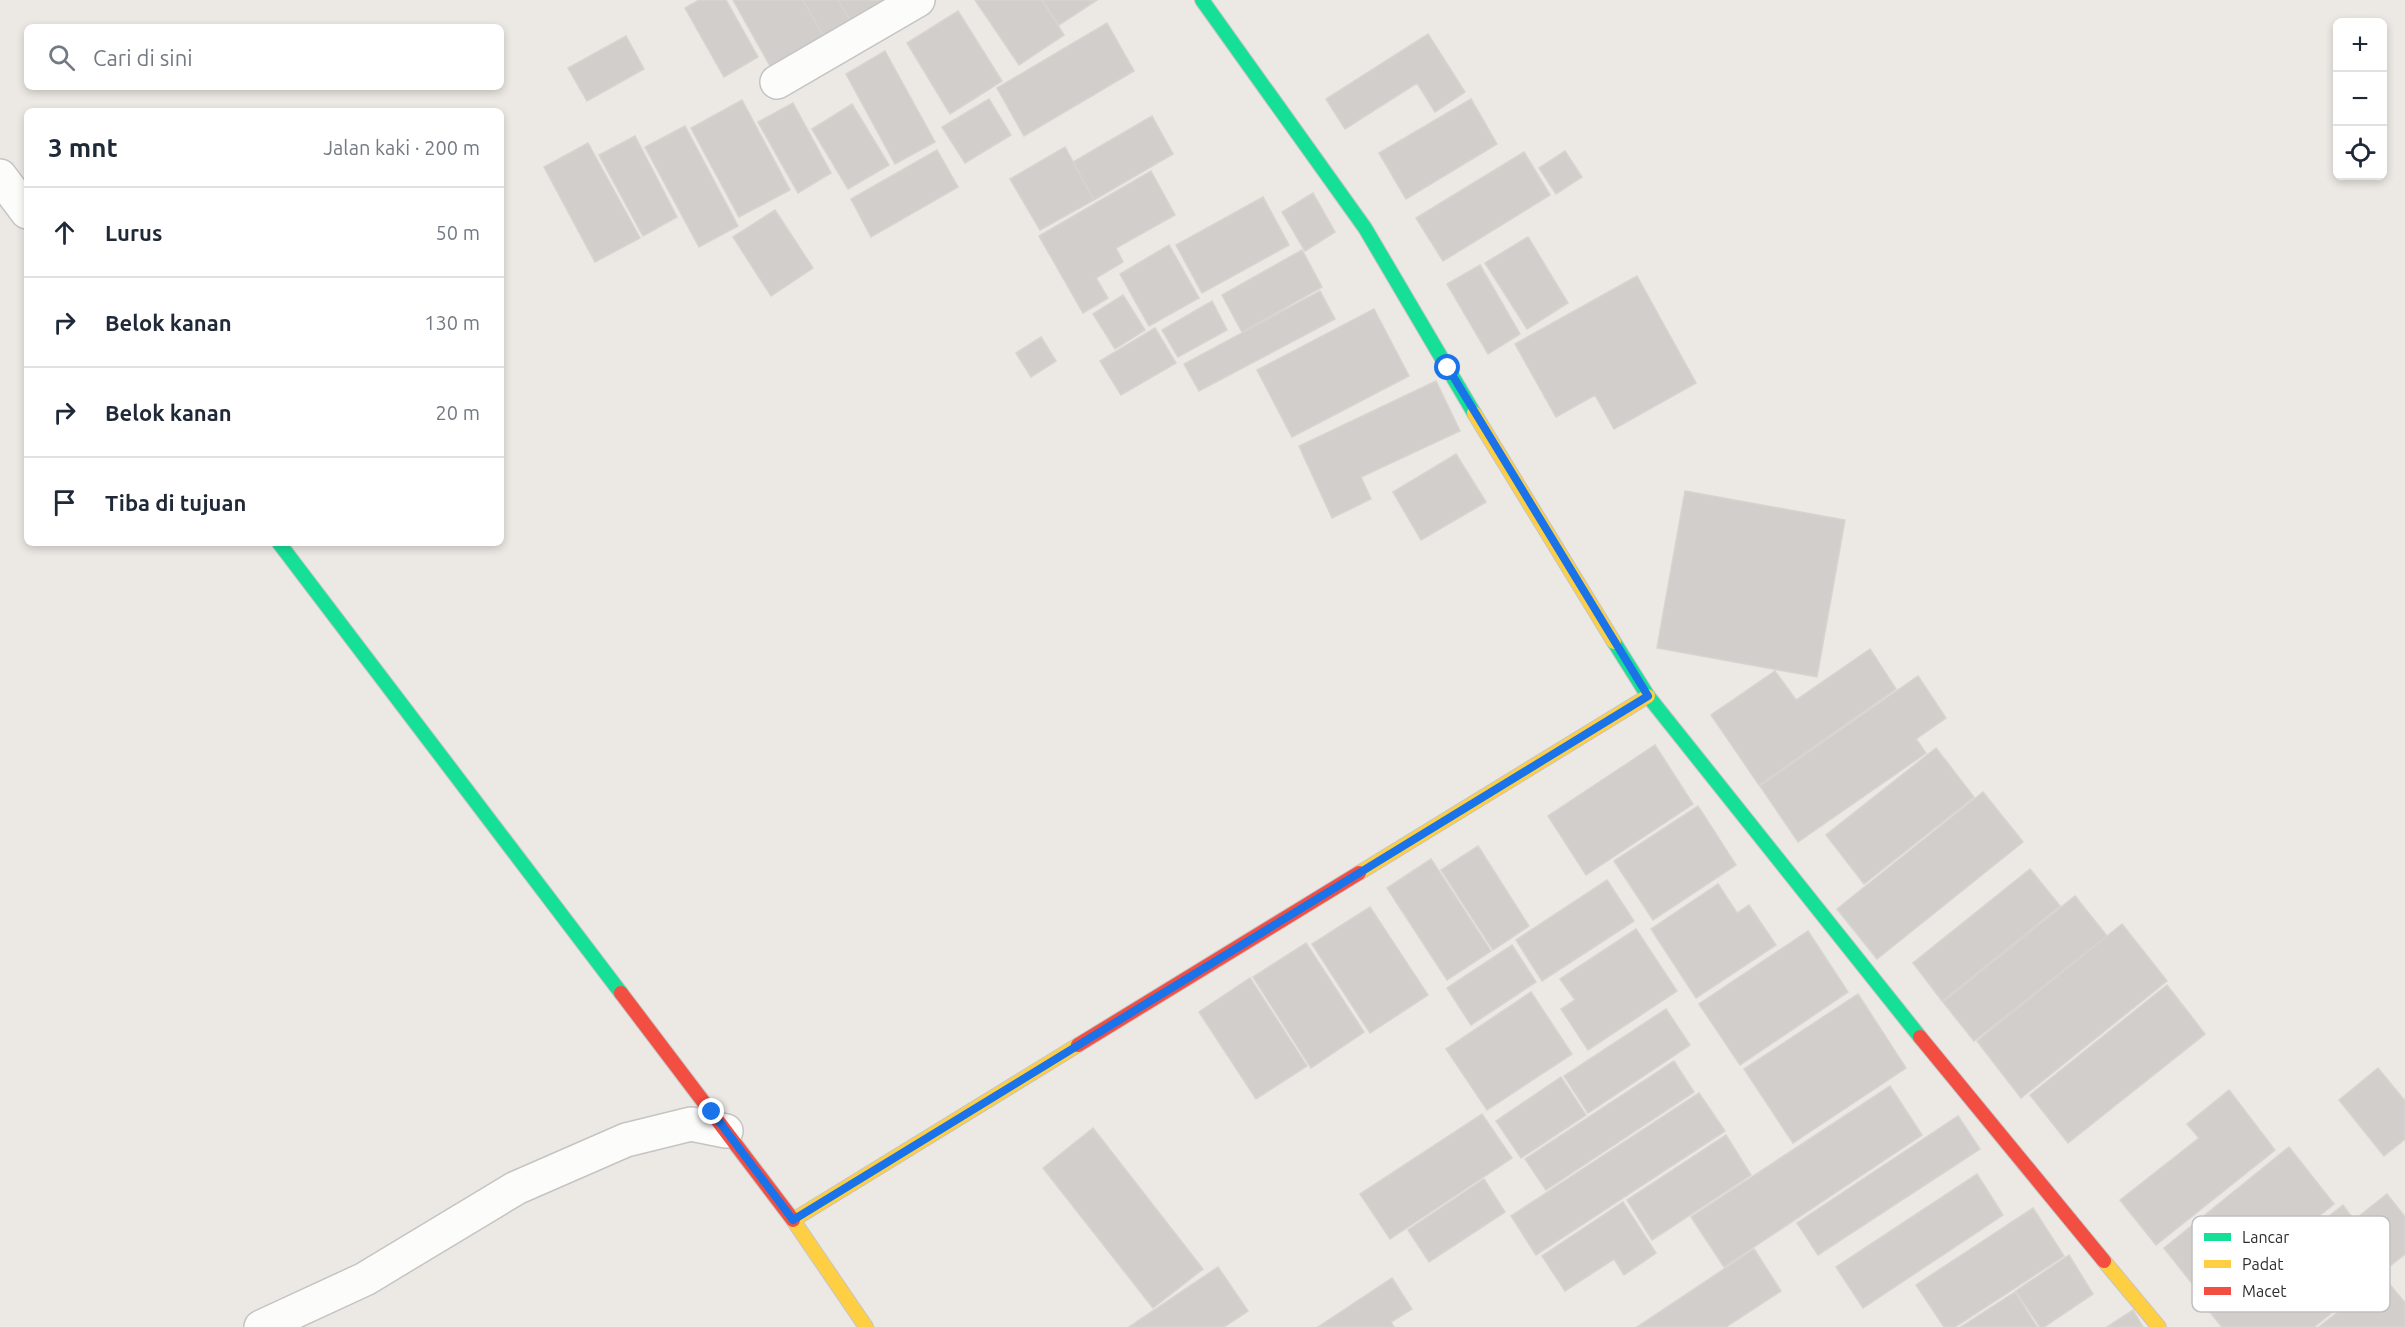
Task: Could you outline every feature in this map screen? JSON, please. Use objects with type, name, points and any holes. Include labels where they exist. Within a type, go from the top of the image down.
[{"type":"street","points":[[777,82],[918,0]]},
{"type":"street","points":[[1202,0],[1365,228],[1508,470],[1648,696],[1960,1087],[2159,1327]]},
{"type":"street","points":[[0,176],[24,208]]},
{"type":"street","points":[[281,546],[793,1220],[866,1327]]},
{"type":"street","points":[[793,1220],[1648,696]]},
{"type":"street","points":[[261,1327],[365,1279],[516,1188],[626,1140],[691,1124],[726,1131]]},
{"type":"building","points":[[699,0],[726,0],[758,57],[724,77],[685,8]]},
{"type":"building","points":[[733,0],[803,0],[827,42],[774,73]]},
{"type":"building","points":[[803,0],[838,0],[854,27],[827,42]]},
{"type":"building","points":[[838,0],[901,0],[854,27]]},
{"type":"building","points":[[975,0],[1042,0],[1064,35],[1019,65]]},
{"type":"building","points":[[1042,0],[1097,0],[1059,25]]},
{"type":"building","points":[[958,11],[1002,81],[950,114],[907,43]]},
{"type":"building","points":[[1107,23],[1134,71],[1024,136],[997,88]]},
{"type":"building","points":[[1428,34],[1465,92],[1435,112],[1417,83],[1345,129],[1326,99]]},
{"type":"building","points":[[626,36],[644,69],[587,101],[568,68]]},
{"type":"building","points":[[885,51],[935,142],[895,164],[846,74]]},
{"type":"building","points":[[989,99],[1011,135],[965,163],[942,127]]},
{"type":"building","points":[[1471,99],[1497,144],[1406,199],[1379,153]]},
{"type":"building","points":[[742,100],[790,190],[739,217],[691,128]]},
{"type":"building","points":[[793,103],[831,173],[798,193],[758,122]]},
{"type":"building","points":[[852,104],[889,165],[848,189],[812,129]]},
{"type":"building","points":[[1152,116],[1173,154],[1094,200],[1073,162]]},
{"type":"building","points":[[685,126],[738,226],[699,247],[645,147]]},
{"type":"building","points":[[635,136],[677,217],[643,236],[599,155]]},
{"type":"building","points":[[588,143],[640,238],[595,262],[544,167]]},
{"type":"building","points":[[1065,147],[1094,200],[1040,230],[1010,179]]},
{"type":"building","points":[[937,150],[958,187],[871,237],[851,199]]},
{"type":"building","points":[[1565,151],[1582,177],[1556,194],[1539,168]]},
{"type":"building","points":[[1524,152],[1550,195],[1443,261],[1416,218]]},
{"type":"building","points":[[1151,171],[1175,215],[1116,248],[1123,262],[1096,278],[1108,298],[1083,313],[1039,236]]},
{"type":"building","points":[[1313,193],[1335,232],[1305,251],[1282,212]]},
{"type":"building","points":[[1263,197],[1289,245],[1202,293],[1176,245]]},
{"type":"building","points":[[775,210],[813,268],[771,296],[733,237]]},
{"type":"building","points":[[1528,237],[1568,303],[1527,329],[1485,263]]},
{"type":"building","points":[[1169,245],[1199,298],[1149,326],[1120,274]]},
{"type":"building","points":[[1302,250],[1322,287],[1242,332],[1222,295]]},
{"type":"building","points":[[1480,265],[1520,334],[1488,354],[1447,284]]},
{"type":"building","points":[[1637,276],[1696,383],[1614,429],[1595,395],[1556,417],[1515,344]]},
{"type":"building","points":[[1320,291],[1335,319],[1199,391],[1184,364]]},
{"type":"building","points":[[1123,295],[1145,330],[1115,349],[1093,314]]},
{"type":"building","points":[[1212,301],[1227,330],[1178,357],[1162,330]]},
{"type":"building","points":[[1374,309],[1409,376],[1292,437],[1257,370]]},
{"type":"building","points":[[1155,328],[1176,363],[1121,395],[1100,361]]},
{"type":"building","points":[[1041,337],[1056,361],[1031,377],[1016,353]]},
{"type":"building","points":[[1436,381],[1460,431],[1361,477],[1371,499],[1332,518],[1299,446]]},
{"type":"building","points":[[1456,454],[1486,502],[1421,540],[1393,492]]},
{"type":"building","points":[[1685,491],[1845,520],[1817,677],[1657,648]]},
{"type":"building","points":[[1870,649],[1896,689],[1759,785],[1711,715],[1775,671],[1796,700]]},
{"type":"building","points":[[1918,676],[1946,718],[1916,739],[1926,753],[1798,842],[1760,786]]},
{"type":"building","points":[[1655,745],[1693,804],[1586,875],[1548,816]]},
{"type":"building","points":[[1936,748],[1974,797],[1864,884],[1826,835]]},
{"type":"building","points":[[1983,792],[2023,842],[1877,959],[1837,909]]},
{"type":"building","points":[[1698,806],[1736,865],[1653,920],[1614,861]]},
{"type":"building","points":[[1478,846],[1529,926],[1493,950],[1441,870]]},
{"type":"building","points":[[1431,859],[1491,951],[1447,980],[1387,888]]},
{"type":"building","points":[[2030,869],[2060,906],[1942,1001],[1913,963]]},
{"type":"building","points":[[1607,880],[1634,921],[1542,981],[1516,940]]},
{"type":"building","points":[[1718,884],[1737,913],[1749,905],[1776,945],[1696,998],[1651,929]]},
{"type":"building","points":[[2075,896],[2107,936],[1974,1041],[1943,1002]]},
{"type":"building","points":[[1370,907],[1428,995],[1370,1033],[1312,944]]},
{"type":"building","points":[[2122,924],[2167,981],[2021,1098],[1977,1041]]},
{"type":"building","points":[[1636,929],[1677,991],[1588,1050],[1561,1009],[1575,1000],[1560,979]]},
{"type":"building","points":[[1808,931],[1848,992],[1740,1065],[1699,1004]]},
{"type":"building","points":[[1306,943],[1364,1032],[1311,1068],[1253,977]]},
{"type":"building","points":[[1512,945],[1536,982],[1471,1025],[1447,988]]},
{"type":"building","points":[[1250,978],[1307,1066],[1256,1099],[1199,1012]]},
{"type":"building","points":[[2167,985],[2205,1034],[2068,1143],[2030,1095]]},
{"type":"building","points":[[1531,992],[1572,1054],[1487,1110],[1446,1049]]},
{"type":"building","points":[[1858,994],[1906,1068],[1793,1143],[1744,1069]]},
{"type":"building","points":[[1666,1009],[1690,1045],[1588,1113],[1564,1076]]},
{"type":"building","points":[[1674,1061],[1694,1092],[1546,1190],[1525,1159]]},
{"type":"building","points":[[2378,1068],[2405,1101],[2405,1139],[2384,1156],[2339,1100]]},
{"type":"building","points":[[1561,1077],[1586,1115],[1521,1158],[1496,1121]]},
{"type":"building","points":[[1890,1086],[1922,1135],[1724,1267],[1691,1217]]},
{"type":"building","points":[[2229,1090],[2275,1150],[2156,1245],[2120,1200],[2199,1138],[2187,1124]]},
{"type":"building","points":[[1699,1093],[1725,1131],[1536,1255],[1511,1216]]},
{"type":"building","points":[[1482,1114],[1512,1158],[1390,1239],[1360,1194]]},
{"type":"building","points":[[1958,1116],[1980,1149],[1818,1255],[1797,1223]]},
{"type":"building","points":[[1093,1128],[1203,1269],[1153,1308],[1043,1168]]},
{"type":"building","points":[[1726,1135],[1751,1175],[1652,1240],[1627,1200]]},
{"type":"building","points":[[2289,1147],[2334,1204],[2319,1216],[2204,1216]]},
{"type":"building","points":[[1977,1174],[2003,1215],[1863,1308],[1836,1267]]},
{"type":"building","points":[[1484,1179],[1505,1212],[1429,1262],[1408,1230]]},
{"type":"building","points":[[2387,1194],[2405,1217],[2405,1254],[2390,1266],[2390,1216],[2359,1216]]},
{"type":"building","points":[[1623,1202],[1656,1253],[1624,1275],[1614,1259],[1565,1291],[1542,1256]]},
{"type":"building","points":[[2343,1205],[2351,1216],[2329,1216]]},
{"type":"building","points":[[2033,1208],[2064,1256],[1955,1327],[1944,1327],[1916,1285]]},
{"type":"building","points":[[2192,1225],[2192,1283],[2164,1248]]},
{"type":"building","points":[[1754,1249],[1781,1291],[1726,1327],[1637,1327]]},
{"type":"building","points":[[2069,1255],[2093,1294],[2044,1327],[2040,1327],[2016,1291]]},
{"type":"building","points":[[1218,1267],[1248,1311],[1224,1327],[1129,1327]]},
{"type":"building","points":[[1392,1278],[1412,1309],[1391,1322],[1394,1327],[1318,1327]]},
{"type":"building","points":[[2390,1285],[2405,1303],[2405,1327],[2319,1327],[2338,1312],[2390,1312]]},
{"type":"building","points":[[2015,1292],[2037,1327],[1961,1327]]},
{"type":"building","points":[[2133,1310],[2143,1327],[2107,1327]]},
{"type":"building","points":[[2210,1312],[2333,1312],[2314,1327],[2222,1327]]},
{"type":"traffic: fast","points":[[1202,0],[1365,228],[1474,413]]},
{"type":"traffic: fast","points":[[281,546],[621,993]]},
{"type":"traffic: fast","points":[[1614,642],[1648,696],[1920,1037]]},
{"type":"traffic: slow","points":[[1474,413],[1614,642]]},
{"type":"traffic: slow","points":[[1359,873],[1648,696]]},
{"type":"traffic: slow","points":[[866,1327],[793,1220],[1078,1045]]},
{"type":"traffic: slow","points":[[2104,1261],[2159,1327]]},
{"type":"traffic: jam","points":[[1078,1045],[1359,873]]},
{"type":"traffic: jam","points":[[621,993],[793,1220]]},
{"type":"traffic: jam","points":[[1920,1037],[2104,1261]]},
{"type":"route","points":[[712,1112],[793,1220],[1648,696],[1508,470],[1448,368]]}]
